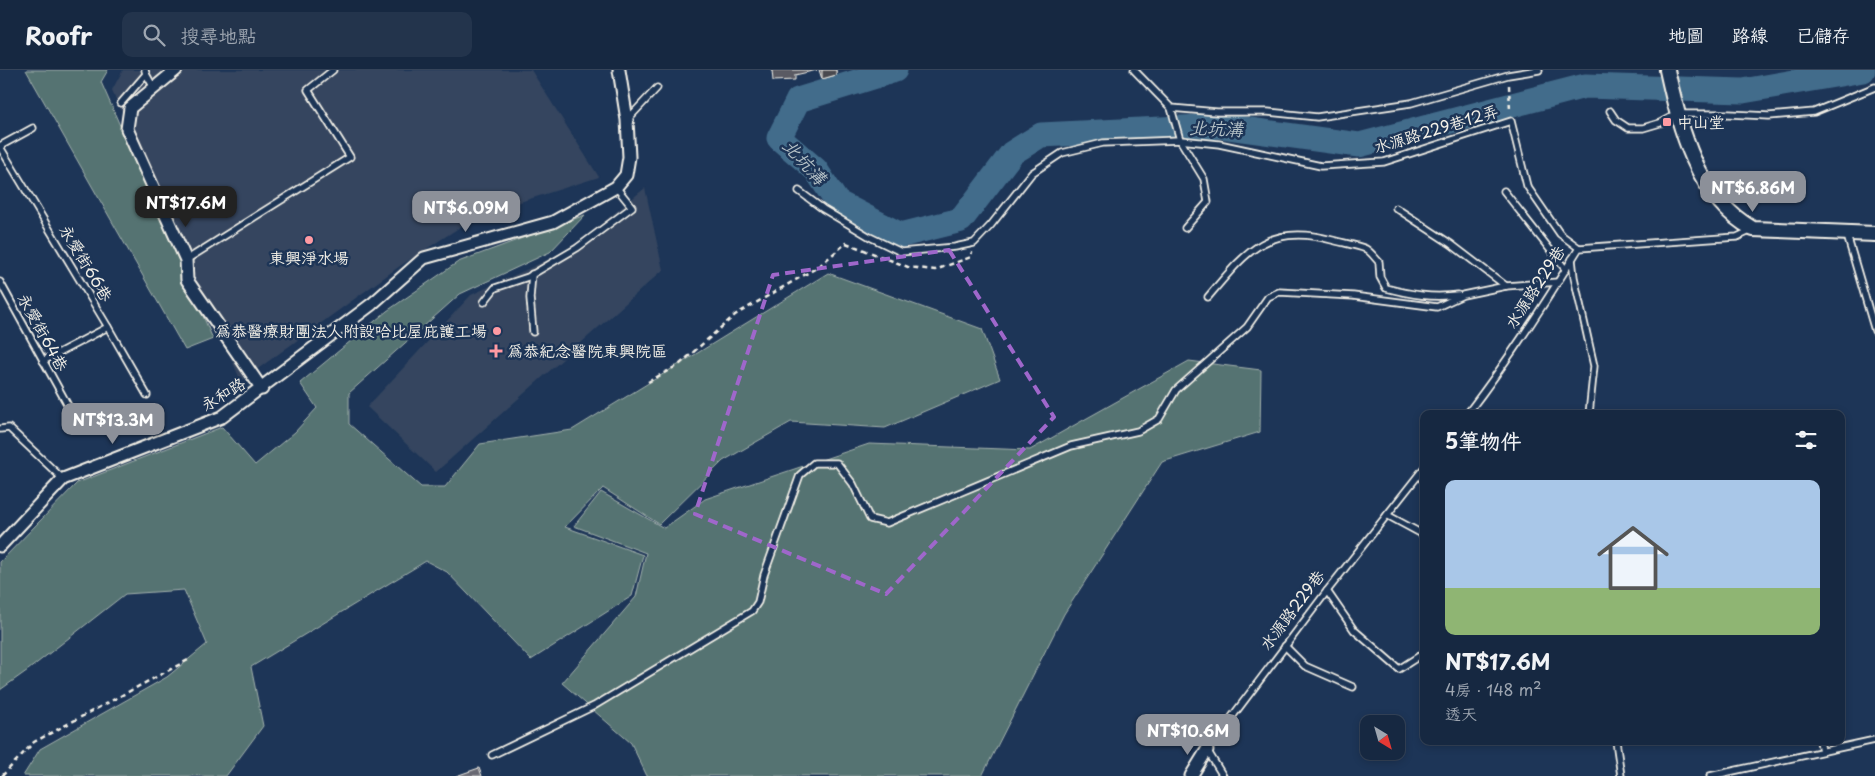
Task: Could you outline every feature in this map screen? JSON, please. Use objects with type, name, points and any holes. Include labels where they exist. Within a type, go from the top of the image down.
[{"type":"street","points":[[176,70],[130,108],[127,129],[186,260],[187,280],[262,389]]},
{"type":"street","points":[[616,187],[626,175],[629,157],[627,120],[619,70]]},
{"type":"street","points":[[1667,70],[1677,114],[1695,164],[1718,200],[1738,221],[1754,229],[1875,234]]},
{"type":"street","name":"永和路","points":[[0,546],[63,479],[222,417],[262,389],[372,304],[424,258],[553,222],[616,187]]},
{"type":"street","name":"水源路229巷","points":[[1191,776],[1207,750]]},
{"type":"lane","points":[[186,260],[350,157],[308,90],[333,70]]},
{"type":"lane","points":[[1134,70],[1171,108],[1180,140],[1204,179],[1208,202],[1185,228]]},
{"type":"lane","points":[[1171,108],[1218,112],[1268,112],[1318,117],[1411,103],[1508,75],[1539,70]]},
{"type":"lane","points":[[122,103],[146,72],[154,89]]},
{"type":"lane","points":[[1610,111],[1616,120],[1628,128],[1643,128],[1660,123],[1677,114],[1768,116],[1814,112],[1875,87]]},
{"type":"lane","points":[[627,120],[657,88]]},
{"type":"lane","name":"水源路229巷12弄","points":[[974,244],[1032,173],[1062,153],[1103,143],[1180,140],[1219,144],[1321,166],[1384,162],[1511,121],[1527,186],[1560,234],[1579,248]]},
{"type":"lane","points":[[0,146],[33,128]]},
{"type":"lane","name":"永愛街66巷","points":[[0,146],[147,395]]},
{"type":"lane","points":[[484,302],[495,288],[532,274],[577,248],[632,207],[616,187]]},
{"type":"lane","points":[[1504,191],[1566,270]]},
{"type":"lane","points":[[800,192],[854,228],[901,252],[974,244]]},
{"type":"lane","points":[[1396,208],[1451,244],[1506,286]]},
{"type":"lane","name":"水源路229巷","points":[[1470,410],[1490,384],[1579,248],[1737,237],[1754,229]]},
{"type":"lane","points":[[1846,232],[1875,331]]},
{"type":"lane","points":[[1208,297],[1239,260],[1251,250],[1268,240],[1298,233],[1314,235],[1367,250],[1380,262],[1380,277],[1386,288],[1407,293],[1436,298],[1506,286],[1558,282]]},
{"type":"lane","points":[[1572,259],[1574,277],[1594,366],[1589,410]]},
{"type":"lane","points":[[532,274],[530,298],[533,332]]},
{"type":"lane","name":"永愛街64巷","points":[[0,282],[77,422]]},
{"type":"lane","points":[[492,755],[594,706],[752,611],[758,602],[764,575],[800,475],[814,463],[837,463],[853,484],[870,519],[887,523],[1070,446],[1138,431],[1159,420],[1176,390],[1247,327],[1268,297],[1279,292],[1353,296],[1437,308],[1462,295]]},
{"type":"lane","points":[[43,361],[108,326]]},
{"type":"lane","points":[[0,429],[9,428],[63,479]]},
{"type":"lane","name":"水源路229巷","points":[[1207,750],[1327,591],[1420,473]]},
{"type":"lane","points":[[1387,515],[1420,533]]},
{"type":"lane","points":[[1327,591],[1354,630],[1399,669],[1420,656]]},
{"type":"lane","points":[[1285,646],[1305,666],[1353,687]]},
{"type":"lane","points":[[1710,776],[1875,740]]},
{"type":"lane","points":[[1617,745],[1621,776]]},
{"type":"lane","points":[[1821,745],[1822,751]]},
{"type":"lane","points":[[1207,750],[1222,776]]},
{"type":"path","points":[[1508,75],[1511,121]]},
{"type":"path","points":[[648,382],[680,364],[735,315],[818,268],[846,243],[908,267],[934,270],[971,256],[974,244]]},
{"type":"path","points":[[2,776],[34,742],[188,660]]},
{"type":"highlighted area","points":[[949,250],[1054,417],[886,594],[695,514],[773,275]]},
{"type":"shaded area","name":"東興淨水場","points":[[123,70],[531,70],[599,177],[479,215],[400,266],[241,381],[112,90]]},
{"type":"shaded area","name":"為恭紀念醫院東興院區","points":[[645,188],[663,270],[436,472],[367,407],[471,295],[571,249]]},
{"type":"green space","points":[[26,70],[108,70],[101,82],[213,339],[185,350]]},
{"type":"green space","points":[[585,215],[550,252],[460,294],[349,393],[349,424],[421,487],[445,487],[480,444],[572,430],[828,273],[982,329],[1000,379],[885,428],[791,422],[723,461],[659,524],[603,488],[565,527],[643,555],[632,596],[531,660],[447,572],[426,561],[251,667],[263,726],[226,776],[23,776],[40,749],[167,677],[207,644],[184,590],[125,594],[0,690],[0,562],[77,483],[222,427],[255,465],[295,432],[317,408],[300,383],[387,311],[458,262]]},
{"type":"green space","points":[[1189,361],[1261,370],[1260,432],[1162,462],[1064,614],[982,776],[647,776],[631,743],[562,683],[636,597],[646,553],[574,526],[601,492],[664,528],[705,499],[869,444],[1030,450]]},
{"type":"building","points":[[479,768],[482,776],[456,776]]},
{"type":"waterway","name":"北坑溝","points":[[895,70],[798,100],[779,138],[816,170],[837,202],[901,235],[961,220],[1012,153],[1041,135],[1221,126],[1359,145],[1585,86],[1743,91],[1863,70]]},
{"type":"place","name":"中山堂","points":[[1667,122]]},
{"type":"place","name":"東興淨水場","points":[[309,240]]},
{"type":"place","name":"為恭醫療財團法人附設哈比屋庇護工場","points":[[497,331]]},
{"type":"place","name":"為恭紀念醫院東興院區","points":[[496,351]]}]
